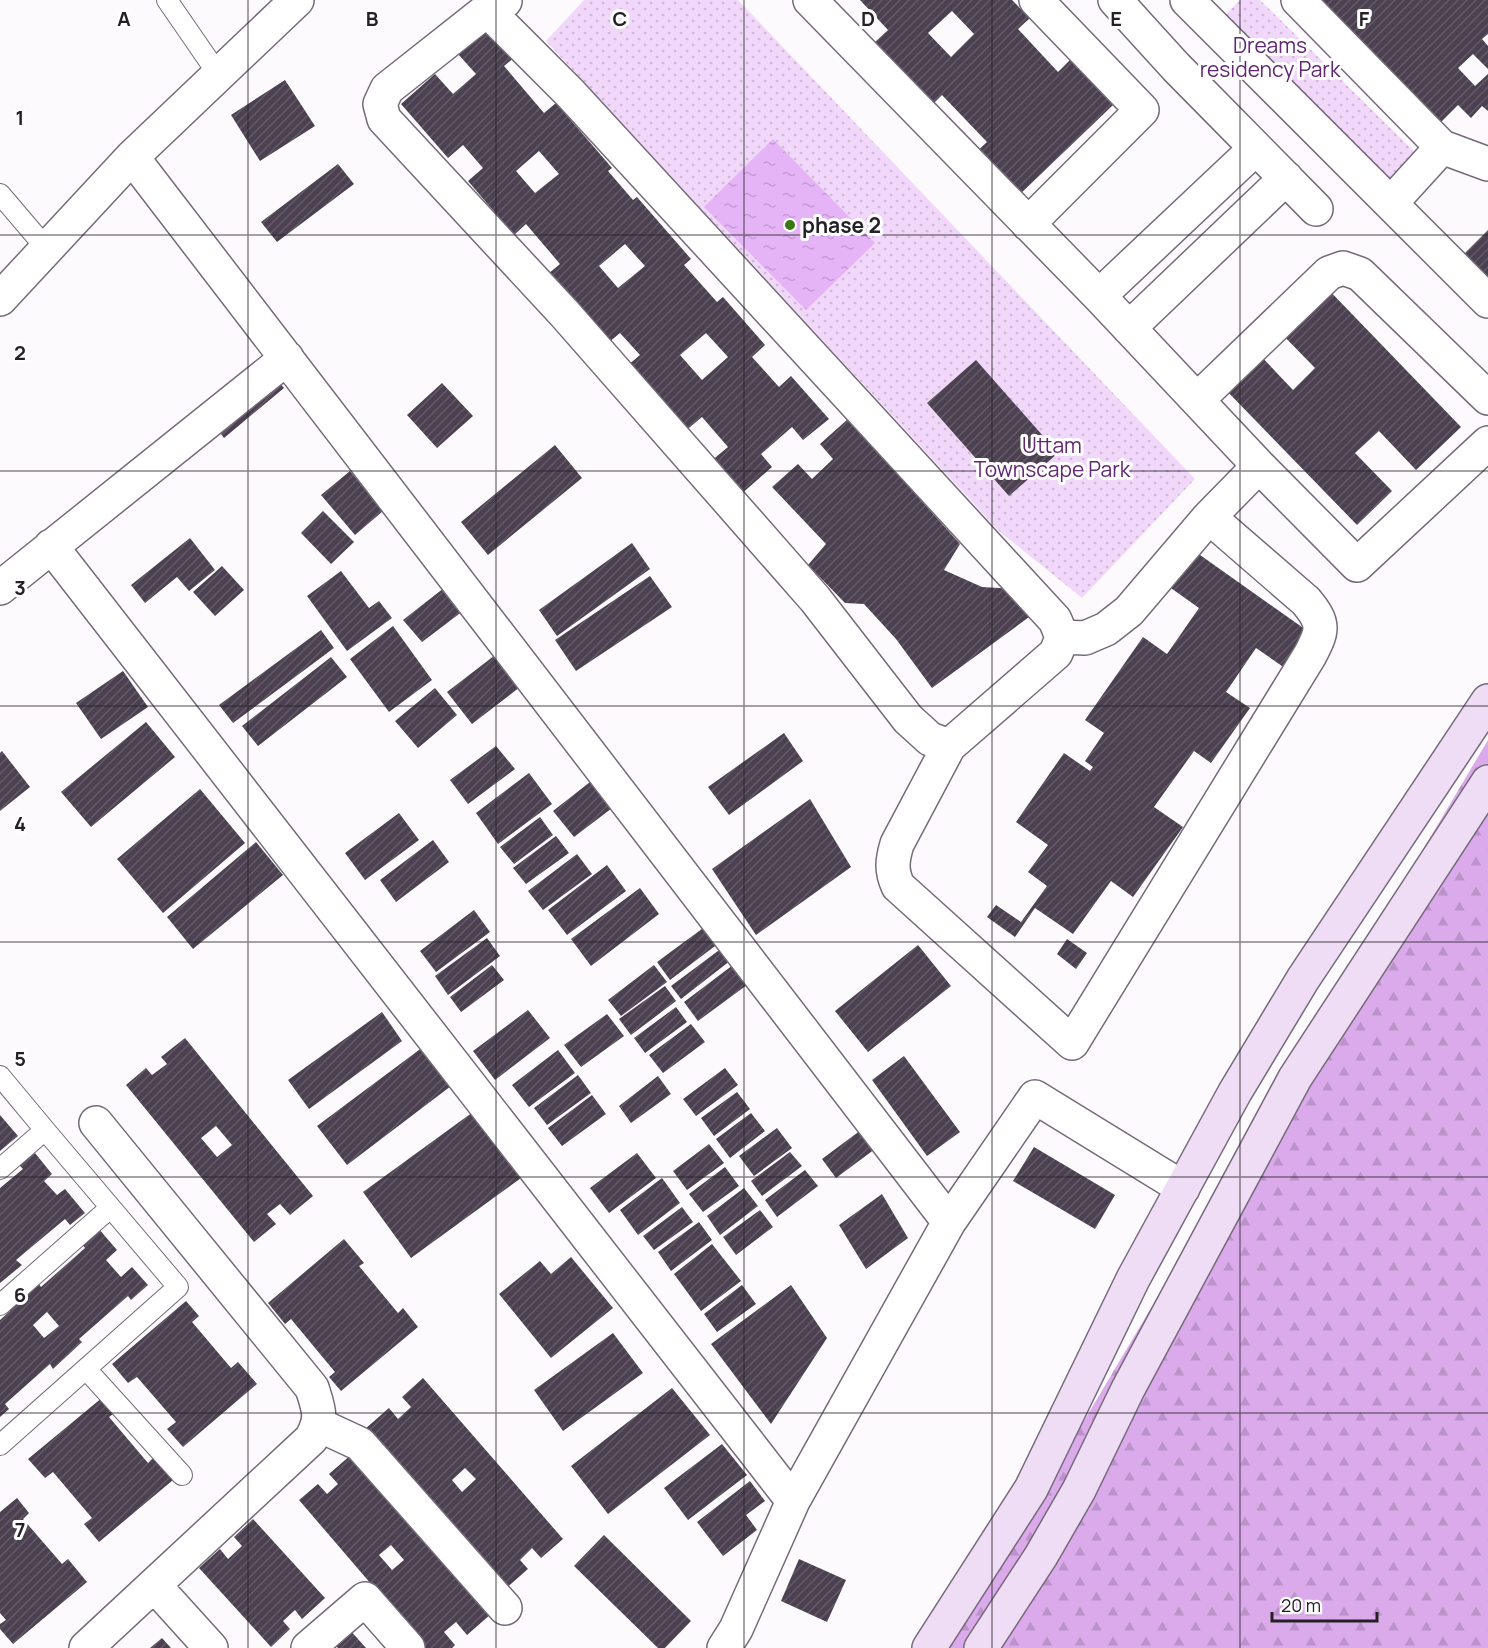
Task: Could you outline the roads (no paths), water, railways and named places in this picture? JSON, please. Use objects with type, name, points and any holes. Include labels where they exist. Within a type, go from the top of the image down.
[{"type":"street","points":[[0,299],[132,157],[297,0]]},
{"type":"street","points":[[810,0],[1130,328],[1259,466],[1357,566],[1488,443]]},
{"type":"street","points":[[1029,224],[1142,110],[1036,0]]},
{"type":"street","points":[[1115,0],[1176,67],[1316,209]]},
{"type":"street","points":[[1186,0],[1488,301]]},
{"type":"street","points":[[1298,0],[1442,147],[1488,164]]},
{"type":"street","points":[[949,746],[930,740],[908,719],[815,599],[564,313],[384,119],[380,104],[387,88],[497,5],[570,93],[1055,620],[1062,637],[1056,653],[949,746],[897,844],[892,861],[892,873],[898,886],[1072,1044],[1304,666],[1320,636],[1319,616],[1306,601],[1209,517]]},
{"type":"street","points":[[1099,296],[1256,147]]},
{"type":"street","points":[[1390,203],[1442,147]]},
{"type":"street","points":[[132,157],[949,1222]]},
{"type":"street","points":[[1130,328],[1286,178]]},
{"type":"street","points":[[1197,400],[1329,273],[1343,268],[1360,274],[1488,398]]},
{"type":"street","points":[[0,588],[286,358]]},
{"type":"street","points":[[1062,637],[1085,639],[1106,629],[1129,611],[1209,517],[1259,466]]},
{"type":"street","points":[[51,546],[793,1502]]},
{"type":"street","points":[[929,1648],[1031,1489],[1133,1279],[1235,1092],[1303,979],[1488,701]]},
{"type":"street","points":[[981,1648],[1041,1556],[1079,1490],[1128,1389],[1295,1078],[1488,782]]},
{"type":"street","points":[[724,1648],[736,1629],[793,1502],[949,1222],[1035,1097],[1183,1188]]},
{"type":"street","points":[[86,1648],[311,1439],[318,1425],[319,1408],[312,1388],[96,1123]]},
{"type":"street","points":[[318,1425],[360,1444],[505,1608]]},
{"type":"street","points":[[154,1585],[211,1648]]},
{"type":"street","points":[[308,1648],[365,1599],[408,1648]]},
{"type":"lane","points":[[167,0],[218,74]]},
{"type":"lane","points":[[0,194],[46,248]]},
{"type":"lane","points":[[0,1076],[178,1287],[0,1445]]},
{"type":"lane","points":[[0,1169],[45,1130]]},
{"type":"lane","points":[[0,1305],[110,1208]]},
{"type":"lane","points":[[86,1369],[182,1475]]},
{"type":"water","name":"phase 2","points":[[773,139],[875,243],[806,310],[704,207]]},
{"type":"place","name":"phase 2","points":[[790,225]]},
{"type":"park label","name":"Dreams residency Park","points":[[1270,57]]},
{"type":"park label","name":"Uttam Townscape Park","points":[[1052,457]]}]
